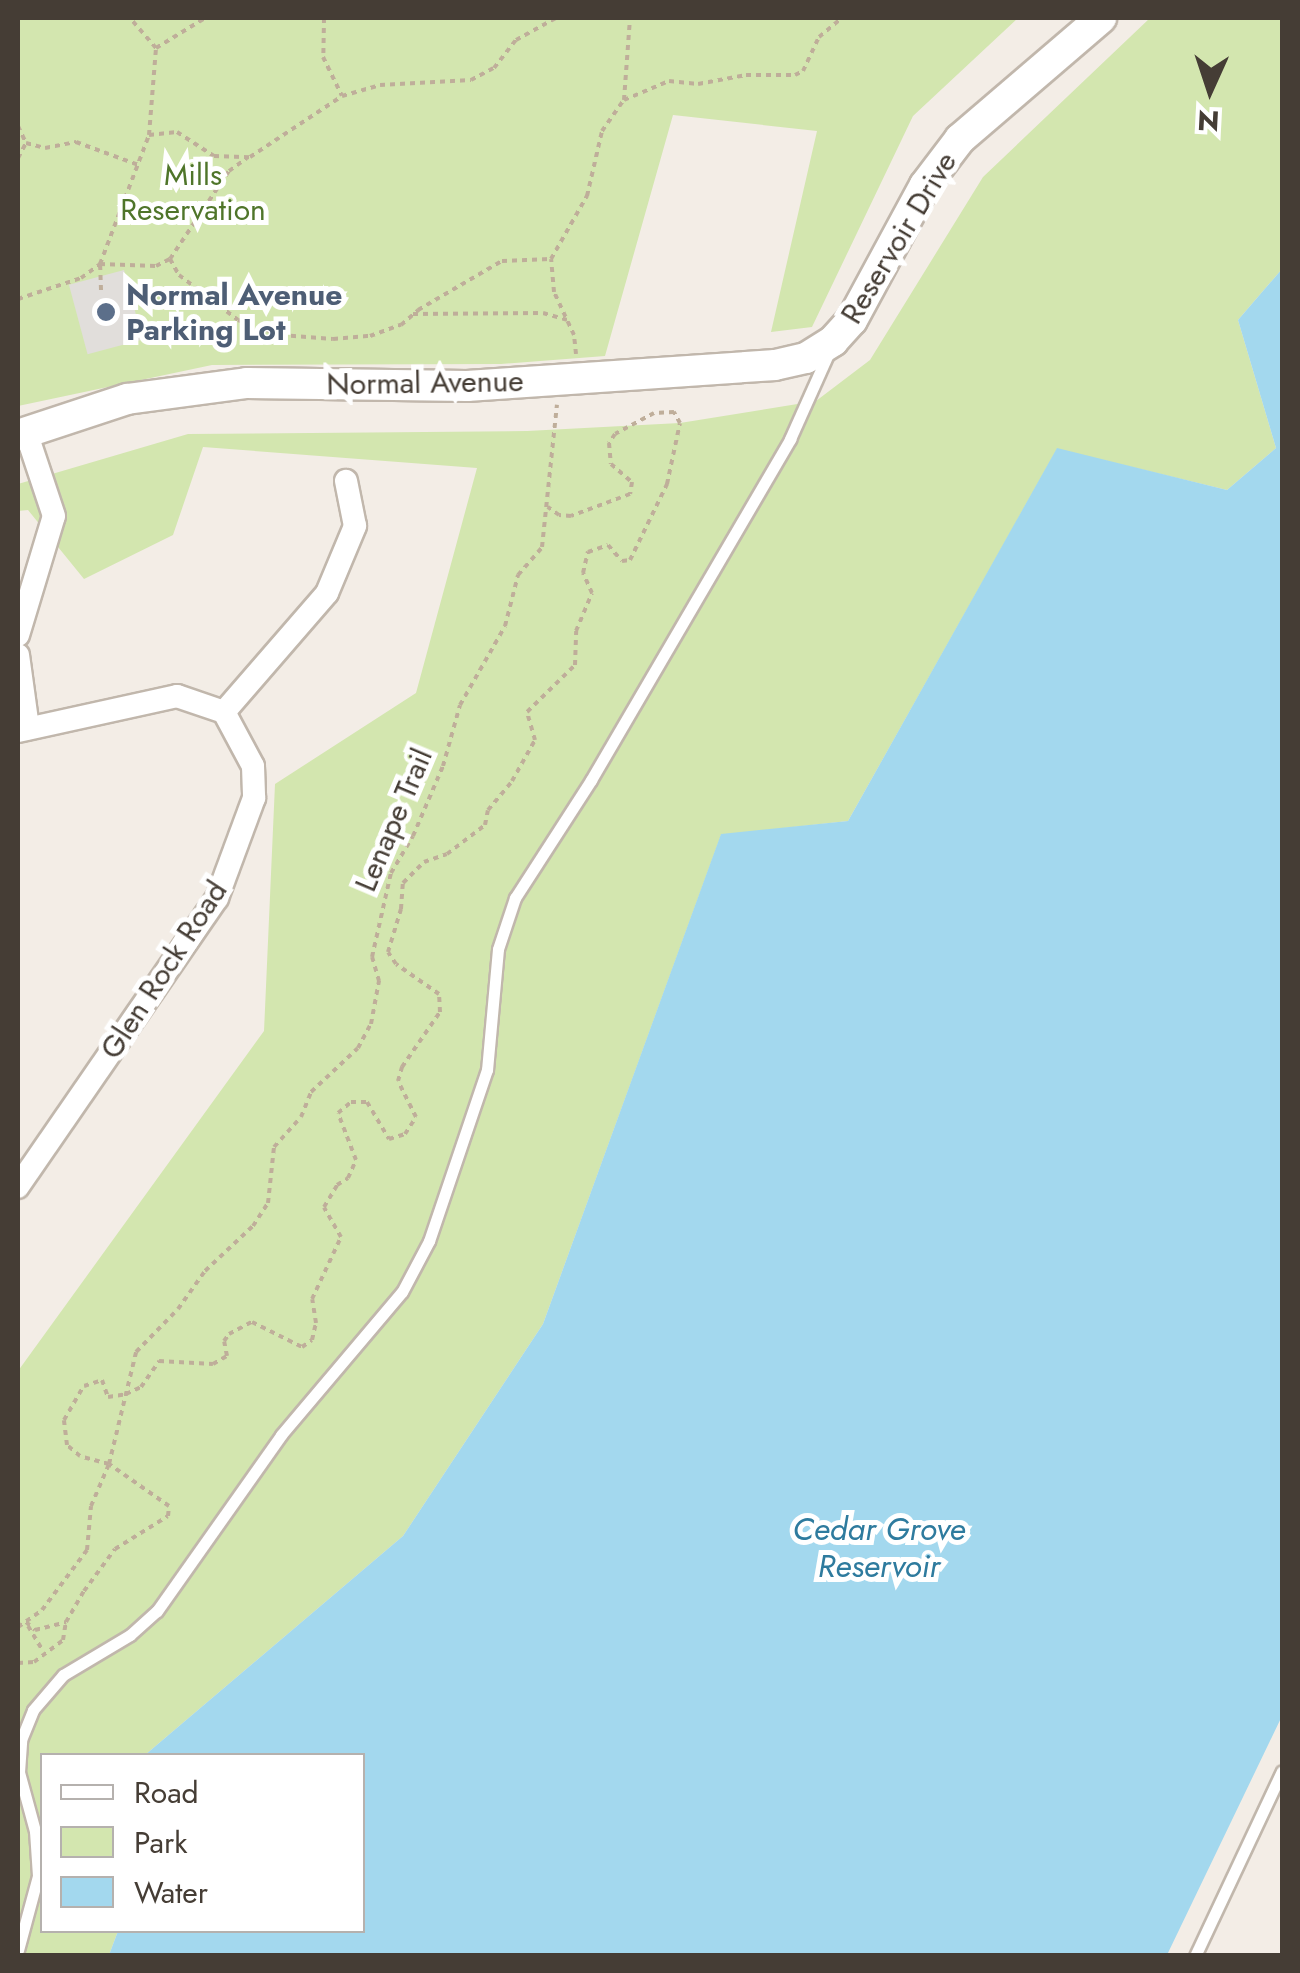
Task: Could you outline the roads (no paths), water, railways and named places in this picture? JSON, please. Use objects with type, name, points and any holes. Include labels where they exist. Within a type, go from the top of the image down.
[{"type":"street","name":"Reservoir Drive","points":[[834,342],[852,320],[925,185],[951,150],[982,118],[1101,18]]},
{"type":"street","name":"Normal Avenue","points":[[22,434],[127,399],[247,383],[467,386],[568,379],[790,363],[834,342]]},
{"type":"street","points":[[18,635],[54,516],[22,434]]},
{"type":"street","points":[[18,655],[23,730],[177,696],[224,712],[327,593],[355,526],[346,481]]},
{"type":"street","name":"Glen Rock Road","points":[[18,1187],[217,898],[240,845],[254,798],[253,766],[224,712]]},
{"type":"lane","points":[[18,1950],[38,1876],[35,1832],[19,1772],[21,1740],[32,1710],[63,1675],[130,1635],[157,1611],[281,1435],[321,1384],[368,1338],[409,1279],[429,1241],[486,1070],[498,948],[515,898],[590,780],[790,440],[834,342]]},
{"type":"lane","points":[[1195,1956],[1282,1771]]},
{"type":"water","name":"Cedar Grove Reservoir","points":[[1282,269],[1282,1716],[1167,1955],[109,1955],[117,1933],[365,1933],[365,1753],[147,1753],[403,1536],[543,1324],[721,834],[848,821],[1057,448],[1227,490],[1276,448],[1238,320]]},
{"type":"place","name":"Normal Avenue Parking Lot","points":[[106,312]]},
{"type":"park label","name":"Mills Reservation","points":[[193,192]]}]
